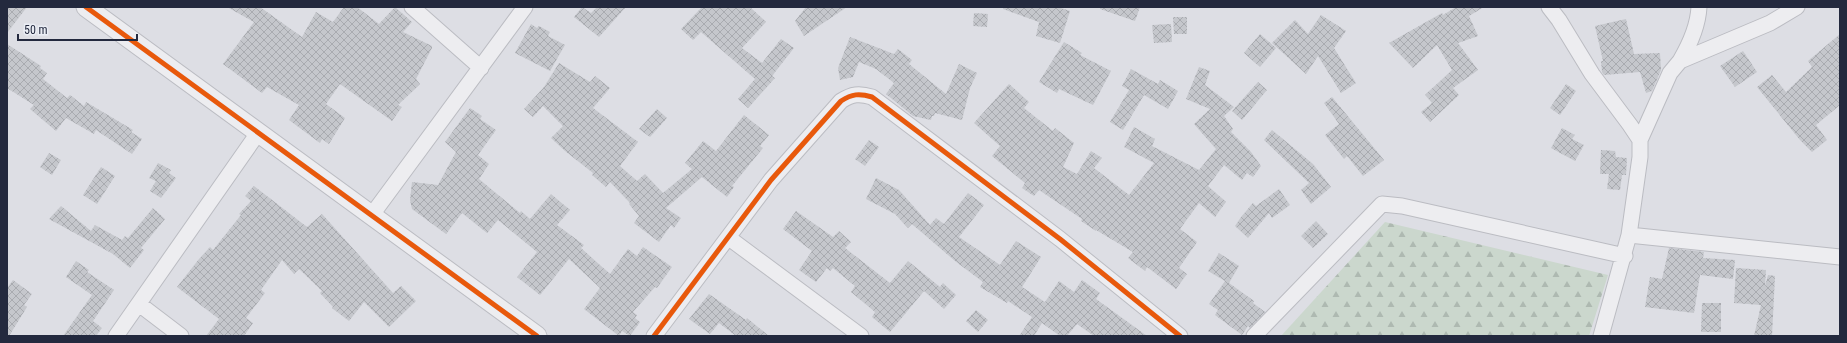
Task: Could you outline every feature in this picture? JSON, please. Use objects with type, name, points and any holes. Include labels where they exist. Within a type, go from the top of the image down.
[{"type":"street","points":[[86,7],[537,336]]},
{"type":"street","points":[[412,7],[480,68]]},
{"type":"street","points":[[371,216],[525,7]]},
{"type":"street","points":[[1549,7],[1559,20],[1592,74],[1640,140]]},
{"type":"street","points":[[1601,336],[1629,235],[1640,157],[1640,140],[1670,73],[1680,61],[1689,45],[1699,7]]},
{"type":"street","points":[[1680,61],[1770,23],[1797,7]]},
{"type":"street","points":[[654,336],[771,180],[841,101],[851,95],[861,94],[872,96],[1054,234],[1180,336]]},
{"type":"street","points":[[116,336],[258,133]]},
{"type":"street","points":[[1254,336],[1382,204],[1402,206],[1624,256]]},
{"type":"street","points":[[1629,235],[1840,257]]},
{"type":"street","points":[[729,238],[861,336]]},
{"type":"street","points":[[139,304],[181,336]]},
{"type":"green space","points":[[1385,222],[1608,275],[1589,336],[1281,336]]},
{"type":"building","points":[[7,7],[27,7],[7,33]]},
{"type":"building","points":[[227,7],[260,7],[302,37],[316,12],[333,22],[344,7],[357,7],[379,24],[395,7],[412,22],[403,32],[432,46],[432,48],[416,79],[420,84],[398,105],[402,107],[392,121],[340,84],[326,104],[345,118],[329,144],[322,139],[320,143],[289,120],[299,105],[267,87],[262,93],[223,64],[254,22]]},
{"type":"building","points":[[582,7],[591,13],[597,7],[626,7],[599,37],[574,17]]},
{"type":"building","points":[[702,7],[750,7],[766,22],[742,48],[762,63],[781,39],[794,48],[772,76],[775,78],[748,108],[738,99],[755,79],[701,32],[693,40],[681,29]]},
{"type":"building","points":[[806,7],[847,7],[804,36],[795,21]]},
{"type":"building","points":[[1003,7],[1058,7],[1070,11],[1060,43],[1036,36],[1039,22],[1003,9]]},
{"type":"building","points":[[1100,7],[1140,7],[1135,21],[1100,9]]},
{"type":"building","points":[[1456,7],[1484,7],[1469,16],[1478,36],[1458,43],[1478,70],[1453,88],[1459,95],[1430,122],[1421,112],[1432,103],[1425,95],[1452,70],[1437,45],[1413,68],[1389,43],[1442,13],[1443,15]]},
{"type":"building","points":[[974,13],[988,14],[987,27],[973,26]]},
{"type":"building","points":[[1321,15],[1346,31],[1334,48],[1356,83],[1341,93],[1318,56],[1306,74],[1272,43],[1295,20],[1308,34]]},
{"type":"building","points":[[1173,17],[1187,17],[1187,34],[1174,34]]},
{"type":"building","points":[[1626,19],[1634,54],[1660,53],[1661,70],[1652,91],[1646,93],[1640,72],[1604,75],[1602,72],[1601,61],[1603,61],[1595,26]]},
{"type":"building","points":[[531,24],[537,28],[539,26],[550,32],[548,36],[565,45],[550,71],[515,53]]},
{"type":"building","points":[[1171,24],[1172,42],[1154,43],[1152,25]]},
{"type":"building","points":[[1260,34],[1276,48],[1260,67],[1244,53]]},
{"type":"building","points":[[1840,34],[1840,105],[1816,125],[1827,140],[1812,152],[1800,140],[1757,87],[1772,75],[1786,92],[1812,67],[1808,61]]},
{"type":"building","points":[[850,37],[894,54],[898,49],[912,60],[909,64],[946,94],[959,64],[977,73],[970,88],[962,120],[935,113],[931,120],[913,116],[886,94],[894,83],[876,69],[859,62],[853,77],[840,80],[838,68]]},
{"type":"building","points":[[1064,42],[1082,53],[1080,55],[1111,71],[1093,105],[1059,89],[1057,93],[1039,82]]},
{"type":"building","points":[[7,44],[41,66],[40,68],[47,73],[43,79],[67,98],[70,95],[84,106],[86,102],[133,130],[131,132],[142,139],[132,154],[96,130],[94,134],[66,118],[56,131],[30,109],[34,105],[7,88]]},
{"type":"building","points":[[1743,51],[1757,72],[1735,87],[1720,66]]},
{"type":"building","points":[[559,63],[590,82],[595,76],[610,88],[593,108],[638,142],[620,166],[637,181],[645,174],[663,193],[692,169],[685,163],[703,141],[716,151],[744,115],[769,135],[760,146],[763,148],[732,186],[734,187],[727,197],[702,177],[666,208],[681,218],[674,228],[671,225],[659,242],[634,223],[639,216],[629,204],[630,203],[610,182],[606,187],[592,175],[593,173],[551,138],[563,126],[543,106],[533,117],[524,109],[544,87]]},
{"type":"building","points":[[1199,67],[1210,71],[1205,85],[1234,107],[1224,116],[1233,129],[1231,132],[1251,152],[1261,166],[1253,177],[1247,173],[1242,180],[1224,165],[1208,186],[1226,202],[1215,217],[1199,203],[1180,229],[1197,242],[1179,268],[1187,274],[1176,289],[1147,267],[1145,271],[1128,258],[1133,252],[1096,231],[1081,221],[1082,219],[1039,190],[1034,196],[1022,188],[1025,183],[992,156],[1000,146],[974,123],[1009,84],[1029,102],[1024,108],[1053,131],[1055,128],[1074,143],[1063,167],[1077,174],[1091,151],[1102,158],[1094,168],[1129,195],[1154,163],[1124,147],[1134,127],[1155,139],[1152,146],[1199,170],[1216,149],[1194,124],[1210,109],[1186,99]]},
{"type":"building","points":[[1131,69],[1158,84],[1160,80],[1178,91],[1168,109],[1144,95],[1123,130],[1110,122],[1129,90],[1122,86]]},
{"type":"building","points":[[1258,82],[1267,90],[1242,120],[1232,111]]},
{"type":"building","points":[[1566,84],[1576,91],[1560,115],[1550,108]]},
{"type":"building","points":[[1332,97],[1384,160],[1363,176],[1347,156],[1344,159],[1325,135],[1339,124],[1324,103]]},
{"type":"building","points":[[470,108],[482,116],[480,119],[496,130],[478,155],[489,164],[479,179],[520,213],[521,211],[530,219],[551,194],[570,210],[557,225],[584,245],[581,248],[610,274],[628,249],[637,256],[643,247],[672,267],[657,288],[655,287],[633,312],[637,315],[635,318],[640,322],[630,336],[622,331],[619,336],[584,309],[600,288],[569,259],[540,295],[517,277],[537,252],[498,220],[487,233],[462,213],[446,234],[412,209],[410,200],[412,182],[438,185],[456,152],[445,142]]},
{"type":"building","points":[[657,109],[667,118],[650,137],[639,129]]},
{"type":"building","points":[[1562,128],[1575,135],[1572,139],[1584,145],[1575,161],[1551,148]]},
{"type":"building","points":[[1272,130],[1313,164],[1331,187],[1311,204],[1301,190],[1309,183],[1264,140]]},
{"type":"building","points":[[869,140],[879,147],[865,166],[855,159]]},
{"type":"building","points":[[1601,150],[1615,151],[1616,157],[1627,158],[1626,175],[1622,175],[1620,190],[1607,189],[1609,174],[1600,174]]},
{"type":"building","points":[[49,153],[61,160],[52,175],[40,167]]},
{"type":"building","points":[[158,163],[171,170],[169,173],[176,178],[161,198],[150,191],[156,181],[149,178]]},
{"type":"building","points":[[101,167],[115,176],[97,204],[83,195]]},
{"type":"building","points":[[876,178],[899,190],[930,225],[936,218],[944,224],[968,193],[984,205],[959,237],[1000,265],[1016,241],[1041,257],[1022,287],[1045,302],[1059,281],[1074,292],[1082,280],[1100,293],[1096,299],[1147,336],[1094,336],[1077,324],[1067,336],[1060,336],[1042,323],[1034,336],[1019,336],[1032,317],[1008,301],[1007,303],[980,287],[983,282],[955,261],[912,224],[908,228],[895,214],[866,199]]},
{"type":"building","points":[[254,186],[307,227],[322,214],[393,293],[401,286],[416,301],[389,327],[364,302],[349,321],[332,308],[333,307],[320,293],[322,291],[299,269],[294,274],[282,260],[261,290],[265,293],[246,318],[253,323],[244,336],[206,336],[219,319],[177,287],[210,247],[213,250],[241,215],[239,214],[251,201],[245,196]]},
{"type":"building","points":[[1279,189],[1290,205],[1272,218],[1269,213],[1248,238],[1235,226],[1253,203],[1256,206]]},
{"type":"building","points":[[61,206],[91,231],[95,225],[122,240],[125,236],[128,238],[153,208],[165,219],[141,248],[144,250],[130,268],[113,254],[49,219]]},
{"type":"building","points":[[796,211],[833,237],[839,231],[851,242],[845,248],[890,283],[908,261],[940,287],[943,283],[956,295],[944,309],[924,291],[890,332],[872,317],[875,312],[851,292],[855,286],[833,268],[830,271],[827,268],[816,282],[799,270],[812,251],[783,229]]},
{"type":"building","points":[[1316,221],[1328,234],[1313,248],[1301,236]]},
{"type":"building","points":[[1669,248],[1704,252],[1703,258],[1735,260],[1733,279],[1700,275],[1694,313],[1645,307],[1650,277],[1662,279]]},
{"type":"building","points":[[1219,253],[1239,266],[1229,283],[1254,301],[1253,303],[1265,312],[1250,328],[1248,326],[1242,335],[1215,315],[1218,310],[1209,304],[1225,281],[1208,271]]},
{"type":"building","points":[[76,261],[89,270],[87,272],[114,290],[93,321],[102,328],[96,336],[63,336],[92,295],[66,277]]},
{"type":"building","points":[[1736,268],[1766,270],[1765,286],[1768,275],[1775,276],[1772,336],[1754,336],[1761,305],[1734,303]]},
{"type":"building","points":[[13,280],[32,294],[24,305],[27,307],[9,336],[7,336],[7,288]]},
{"type":"building","points":[[709,294],[746,320],[747,318],[769,336],[736,336],[719,323],[710,334],[689,319]]},
{"type":"building","points":[[1702,303],[1721,303],[1721,332],[1701,332]]},
{"type":"building","points":[[976,310],[988,320],[978,332],[966,321]]},
{"type":"cycle path","points":[[86,7],[537,336]]},
{"type":"cycle path","points":[[654,336],[771,180],[841,101],[849,97],[859,95],[872,97],[1060,239],[1180,336]]}]
